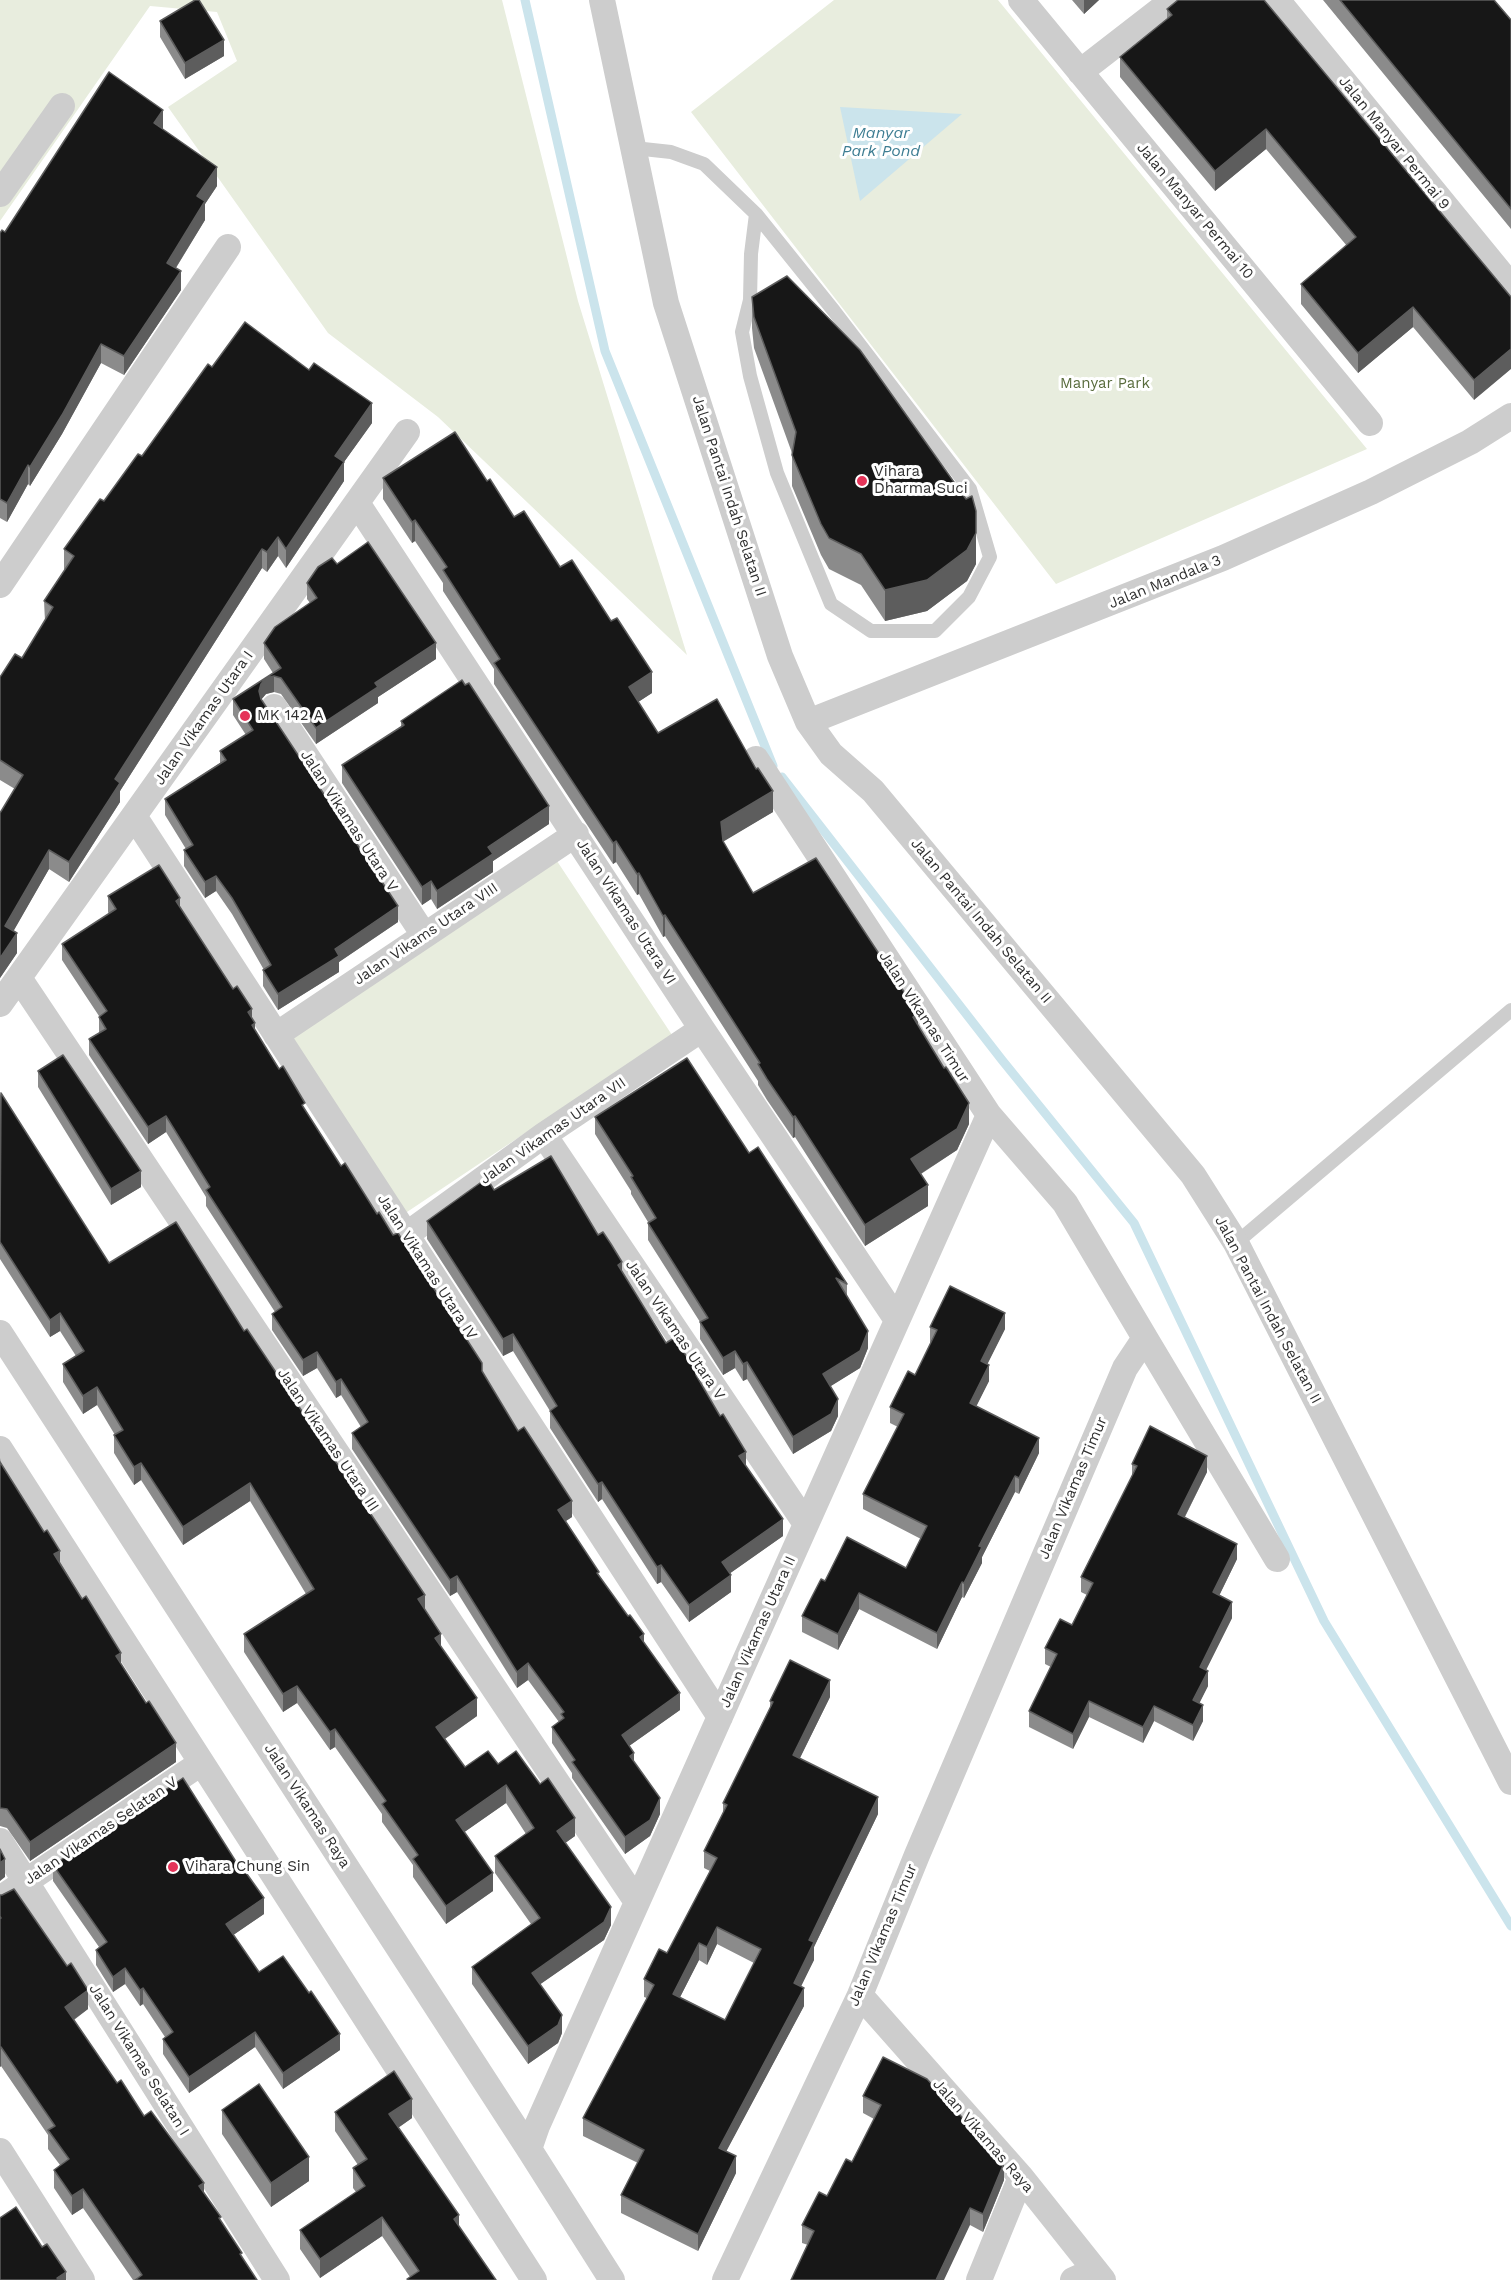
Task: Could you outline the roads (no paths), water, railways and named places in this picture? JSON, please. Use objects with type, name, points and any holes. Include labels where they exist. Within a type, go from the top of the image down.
[{"type":"street","name":"Jalan Pantai Indah Selatan II","points":[[602,0],[666,303],[780,656],[808,722],[831,754],[873,792],[1193,1175],[1236,1243],[1511,1782]]},
{"type":"street","name":"Jalan Manyar Permai 10","points":[[1021,0],[1370,423]]},
{"type":"street","points":[[1080,72],[1173,0]]},
{"type":"street","name":"Jalan Manyar Permai 9","points":[[1278,0],[1511,285]]},
{"type":"street","points":[[0,194],[62,106]]},
{"type":"street","points":[[0,585],[228,247]]},
{"type":"street","name":"Jalan Mandala 3","points":[[808,722],[1223,558],[1371,492],[1470,442],[1511,416]]},
{"type":"street","name":"Jalan Vikamas Utara I","points":[[0,1004],[407,432]]},
{"type":"street","name":"Jalan Vikamas Utara VI","points":[[357,503],[702,1029],[897,1320]]},
{"type":"street","name":"Jalan Vikamas Utara V","points":[[274,706],[424,935]]},
{"type":"street","name":"Jalan Vikamas Timur","points":[[725,2280],[860,1995],[917,1855],[1125,1368],[1145,1338],[1065,1203],[988,1115],[756,759]]},
{"type":"street","name":"Jalan Vikamas Utara IV","points":[[134,816],[720,1717]]},
{"type":"street","name":"Jalan Vikams Utara VIII","points":[[276,1035],[576,834]]},
{"type":"street","name":"Jalan Vikamas Utara III","points":[[19,978],[637,1902]]},
{"type":"street","name":"Jalan Vikamas Utara VII","points":[[406,1234],[544,1135],[702,1029]]},
{"type":"street","name":"Jalan Vikamas Utara II","points":[[529,2149],[537,2126],[988,1115]]},
{"type":"street","name":"Jalan Vikamas Utara V","points":[[544,1135],[806,1524]]},
{"type":"street","name":"Jalan Vikamas Raya","points":[[0,1334],[612,2280]]},
{"type":"street","points":[[1145,1338],[1277,1559]]},
{"type":"street","points":[[0,1449],[534,2280]]},
{"type":"street","name":"Jalan Vikamas Selatan V","points":[[0,1899],[201,1763]]},
{"type":"street","name":"Jalan Vikamas Selatan I","points":[[0,1841],[277,2280]]},
{"type":"street","name":"Jalan Vikamas Raya","points":[[860,1995],[1021,2177],[1090,2277]]},
{"type":"street","points":[[0,2151],[82,2280]]},
{"type":"street","points":[[979,2280],[1021,2177]]},
{"type":"lane","points":[[634,148],[672,152],[704,164],[756,214],[970,489],[990,558],[969,597],[935,631],[871,631],[831,604],[777,473],[750,376],[742,332],[750,300],[751,254],[756,214]]},
{"type":"lane","points":[[1236,1243],[1511,1010]]},
{"type":"water","name":"Manyar Park Pond","points":[[840,107],[962,114],[860,201]]},
{"type":"waterway","points":[[525,0],[605,351],[773,766]]},
{"type":"waterway","points":[[782,777],[1002,1060],[1134,1223],[1324,1621],[1511,1926]]},
{"type":"place","name":"Vihara Dharma Suci","points":[[862,481]]},
{"type":"place","name":"MK 142 A","points":[[245,716]]},
{"type":"place","name":"Vihara Chung Sin","points":[[173,1867]]},
{"type":"park label","name":"Manyar Park","points":[[1105,384]]}]
